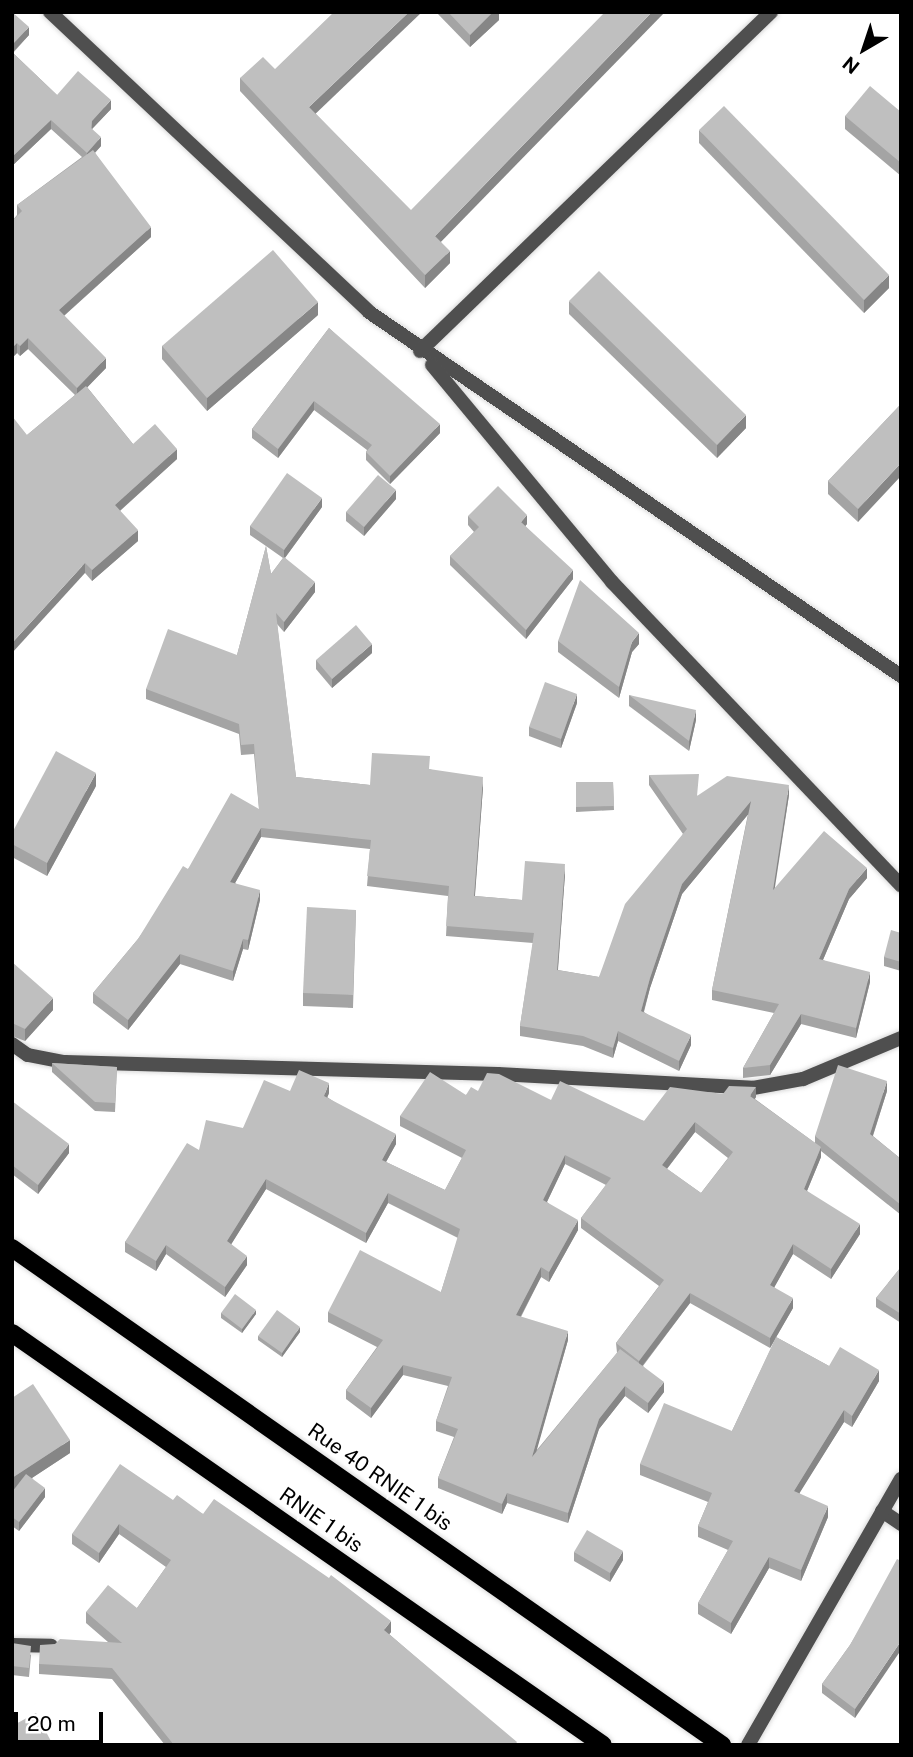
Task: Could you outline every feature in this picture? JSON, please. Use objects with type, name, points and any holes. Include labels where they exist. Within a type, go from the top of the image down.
[{"type":"main road","name":"Rue 40 RNIE 1 bis","points":[[12,1248],[722,1745]]},
{"type":"main road","name":"RNIE 1 bis","points":[[12,1333],[603,1745]]},
{"type":"street","points":[[50,12],[369,312],[420,351],[901,676]]},
{"type":"street","points":[[420,351],[771,12]]},
{"type":"street","points":[[420,351],[612,582],[901,887]]},
{"type":"street","points":[[12,1044],[28,1055],[65,1062],[498,1074],[753,1088],[803,1079],[901,1038]]},
{"type":"street","points":[[748,1745],[901,1479]]},
{"type":"street","points":[[882,1511],[901,1524]]},
{"type":"street","points":[[12,1645],[51,1646]]},
{"type":"building","points":[[12,12],[29,27],[12,45]]},
{"type":"building","points":[[334,12],[409,12],[309,107],[411,210],[605,12],[652,12],[435,236],[450,251],[425,275],[240,78],[263,57],[275,69]]},
{"type":"building","points":[[448,12],[493,12],[470,35]]},
{"type":"building","points":[[12,52],[57,95],[78,71],[111,100],[92,121],[91,128],[101,137],[87,153],[51,120],[12,157]]},
{"type":"building","points":[[870,86],[901,112],[901,163],[845,116]]},
{"type":"building","points":[[724,106],[889,275],[864,300],[699,130]]},
{"type":"building","points":[[93,150],[151,227],[59,310],[106,358],[77,388],[28,338],[20,346],[17,343],[12,348],[12,221],[22,211],[17,205]]},
{"type":"building","points":[[273,250],[318,302],[207,398],[162,346]]},
{"type":"building","points":[[599,271],[746,415],[717,445],[569,301]]},
{"type":"building","points":[[329,328],[440,424],[390,476],[366,452],[372,445],[314,401],[278,449],[252,429]]},
{"type":"building","points":[[86,386],[133,444],[155,424],[177,449],[115,505],[138,530],[92,570],[85,563],[12,643],[12,416],[27,435]]},
{"type":"building","points":[[901,404],[901,463],[858,509],[828,481]]},
{"type":"building","points":[[287,473],[322,498],[284,550],[250,526]]},
{"type":"building","points":[[378,475],[396,490],[364,527],[346,512]]},
{"type":"building","points":[[498,486],[527,515],[521,522],[573,570],[526,630],[450,556],[479,527],[468,516]]},
{"type":"building","points":[[266,546],[271,574],[284,557],[315,582],[284,622],[276,613],[296,777],[370,785],[372,753],[430,756],[429,769],[483,777],[474,896],[522,900],[525,861],[565,864],[557,970],[599,977],[625,904],[687,829],[649,775],[699,774],[697,796],[727,776],[789,785],[773,890],[824,831],[867,868],[849,889],[819,959],[870,972],[856,1028],[801,1014],[770,1065],[743,1068],[779,1004],[712,990],[751,801],[682,884],[650,978],[641,1011],[691,1035],[679,1061],[618,1031],[613,1048],[583,1036],[520,1026],[534,933],[446,926],[449,886],[367,876],[371,840],[261,828],[230,882],[260,890],[248,940],[243,939],[233,971],[180,954],[128,1020],[93,993],[138,939],[183,866],[188,869],[231,793],[259,809],[254,744],[241,745],[239,724],[146,689],[168,629],[237,655]]},
{"type":"building","points":[[580,580],[639,633],[632,642],[619,687],[558,641]]},
{"type":"building","points":[[356,625],[372,644],[332,679],[316,660]]},
{"type":"building","points":[[545,682],[577,694],[561,739],[529,727]]},
{"type":"building","points":[[629,695],[696,710],[689,741]]},
{"type":"building","points":[[56,751],[96,773],[47,863],[12,844],[12,833]]},
{"type":"building","points":[[576,782],[613,782],[614,806],[576,807]]},
{"type":"building","points":[[307,907],[356,910],[353,995],[303,993]]},
{"type":"building","points":[[891,930],[901,933],[901,962],[884,957]]},
{"type":"building","points":[[12,962],[53,998],[25,1029],[12,1023]]},
{"type":"building","points":[[52,1063],[117,1067],[115,1103],[95,1102]]},
{"type":"building","points":[[838,1065],[887,1081],[870,1134],[901,1159],[901,1205],[815,1136]]},
{"type":"building","points":[[299,1070],[329,1083],[324,1096],[396,1134],[382,1160],[445,1190],[466,1150],[400,1116],[430,1072],[466,1095],[471,1087],[478,1091],[487,1073],[499,1074],[551,1100],[560,1081],[644,1121],[670,1087],[723,1094],[729,1086],[756,1087],[750,1096],[821,1147],[804,1189],[860,1224],[831,1269],[793,1244],[770,1285],[793,1298],[770,1338],[690,1293],[639,1361],[616,1343],[664,1280],[581,1218],[611,1178],[565,1155],[543,1200],[578,1220],[549,1272],[541,1267],[516,1315],[568,1331],[532,1457],[620,1349],[664,1382],[648,1403],[625,1386],[599,1419],[568,1513],[507,1493],[502,1504],[438,1478],[458,1429],[436,1421],[452,1377],[403,1365],[371,1408],[346,1390],[383,1340],[328,1312],[360,1250],[441,1292],[460,1229],[388,1193],[366,1233],[266,1179],[227,1241],[247,1256],[225,1287],[166,1245],[156,1261],[125,1242],[187,1143],[199,1150],[206,1120],[243,1128],[264,1080],[290,1091]],"holes":[[[695,1122],[733,1152],[701,1193],[662,1165]]]},
{"type":"building","points":[[12,1101],[69,1144],[38,1185],[12,1165]]},
{"type":"building","points":[[901,1267],[901,1314],[876,1298]]},
{"type":"building","points":[[235,1294],[256,1310],[242,1329],[221,1313]]},
{"type":"building","points":[[277,1310],[300,1327],[282,1353],[258,1336]]},
{"type":"building","points":[[776,1337],[829,1366],[840,1347],[879,1370],[852,1416],[844,1410],[794,1491],[828,1506],[801,1570],[769,1557],[731,1623],[698,1603],[733,1541],[698,1526],[712,1493],[640,1464],[664,1403],[732,1431]]},
{"type":"building","points":[[33,1384],[70,1440],[12,1478],[12,1398]]},
{"type":"building","points":[[120,1464],[173,1500],[177,1495],[203,1514],[214,1499],[329,1578],[331,1575],[391,1621],[384,1630],[517,1742],[515,1745],[174,1745],[112,1668],[39,1664],[40,1645],[55,1644],[60,1639],[122,1643],[86,1612],[108,1585],[137,1608],[171,1560],[119,1524],[99,1553],[72,1534]]},
{"type":"building","points":[[26,1474],[45,1488],[19,1522],[12,1517],[12,1492]]},
{"type":"building","points":[[587,1530],[623,1551],[610,1573],[574,1552]]},
{"type":"building","points":[[897,1559],[901,1561],[901,1641],[855,1709],[822,1684],[850,1645]]},
{"type":"building","points":[[12,1643],[31,1646],[29,1668],[12,1666]]},
{"type":"building","points":[[36,1713],[53,1745],[12,1745],[12,1726]]}]
